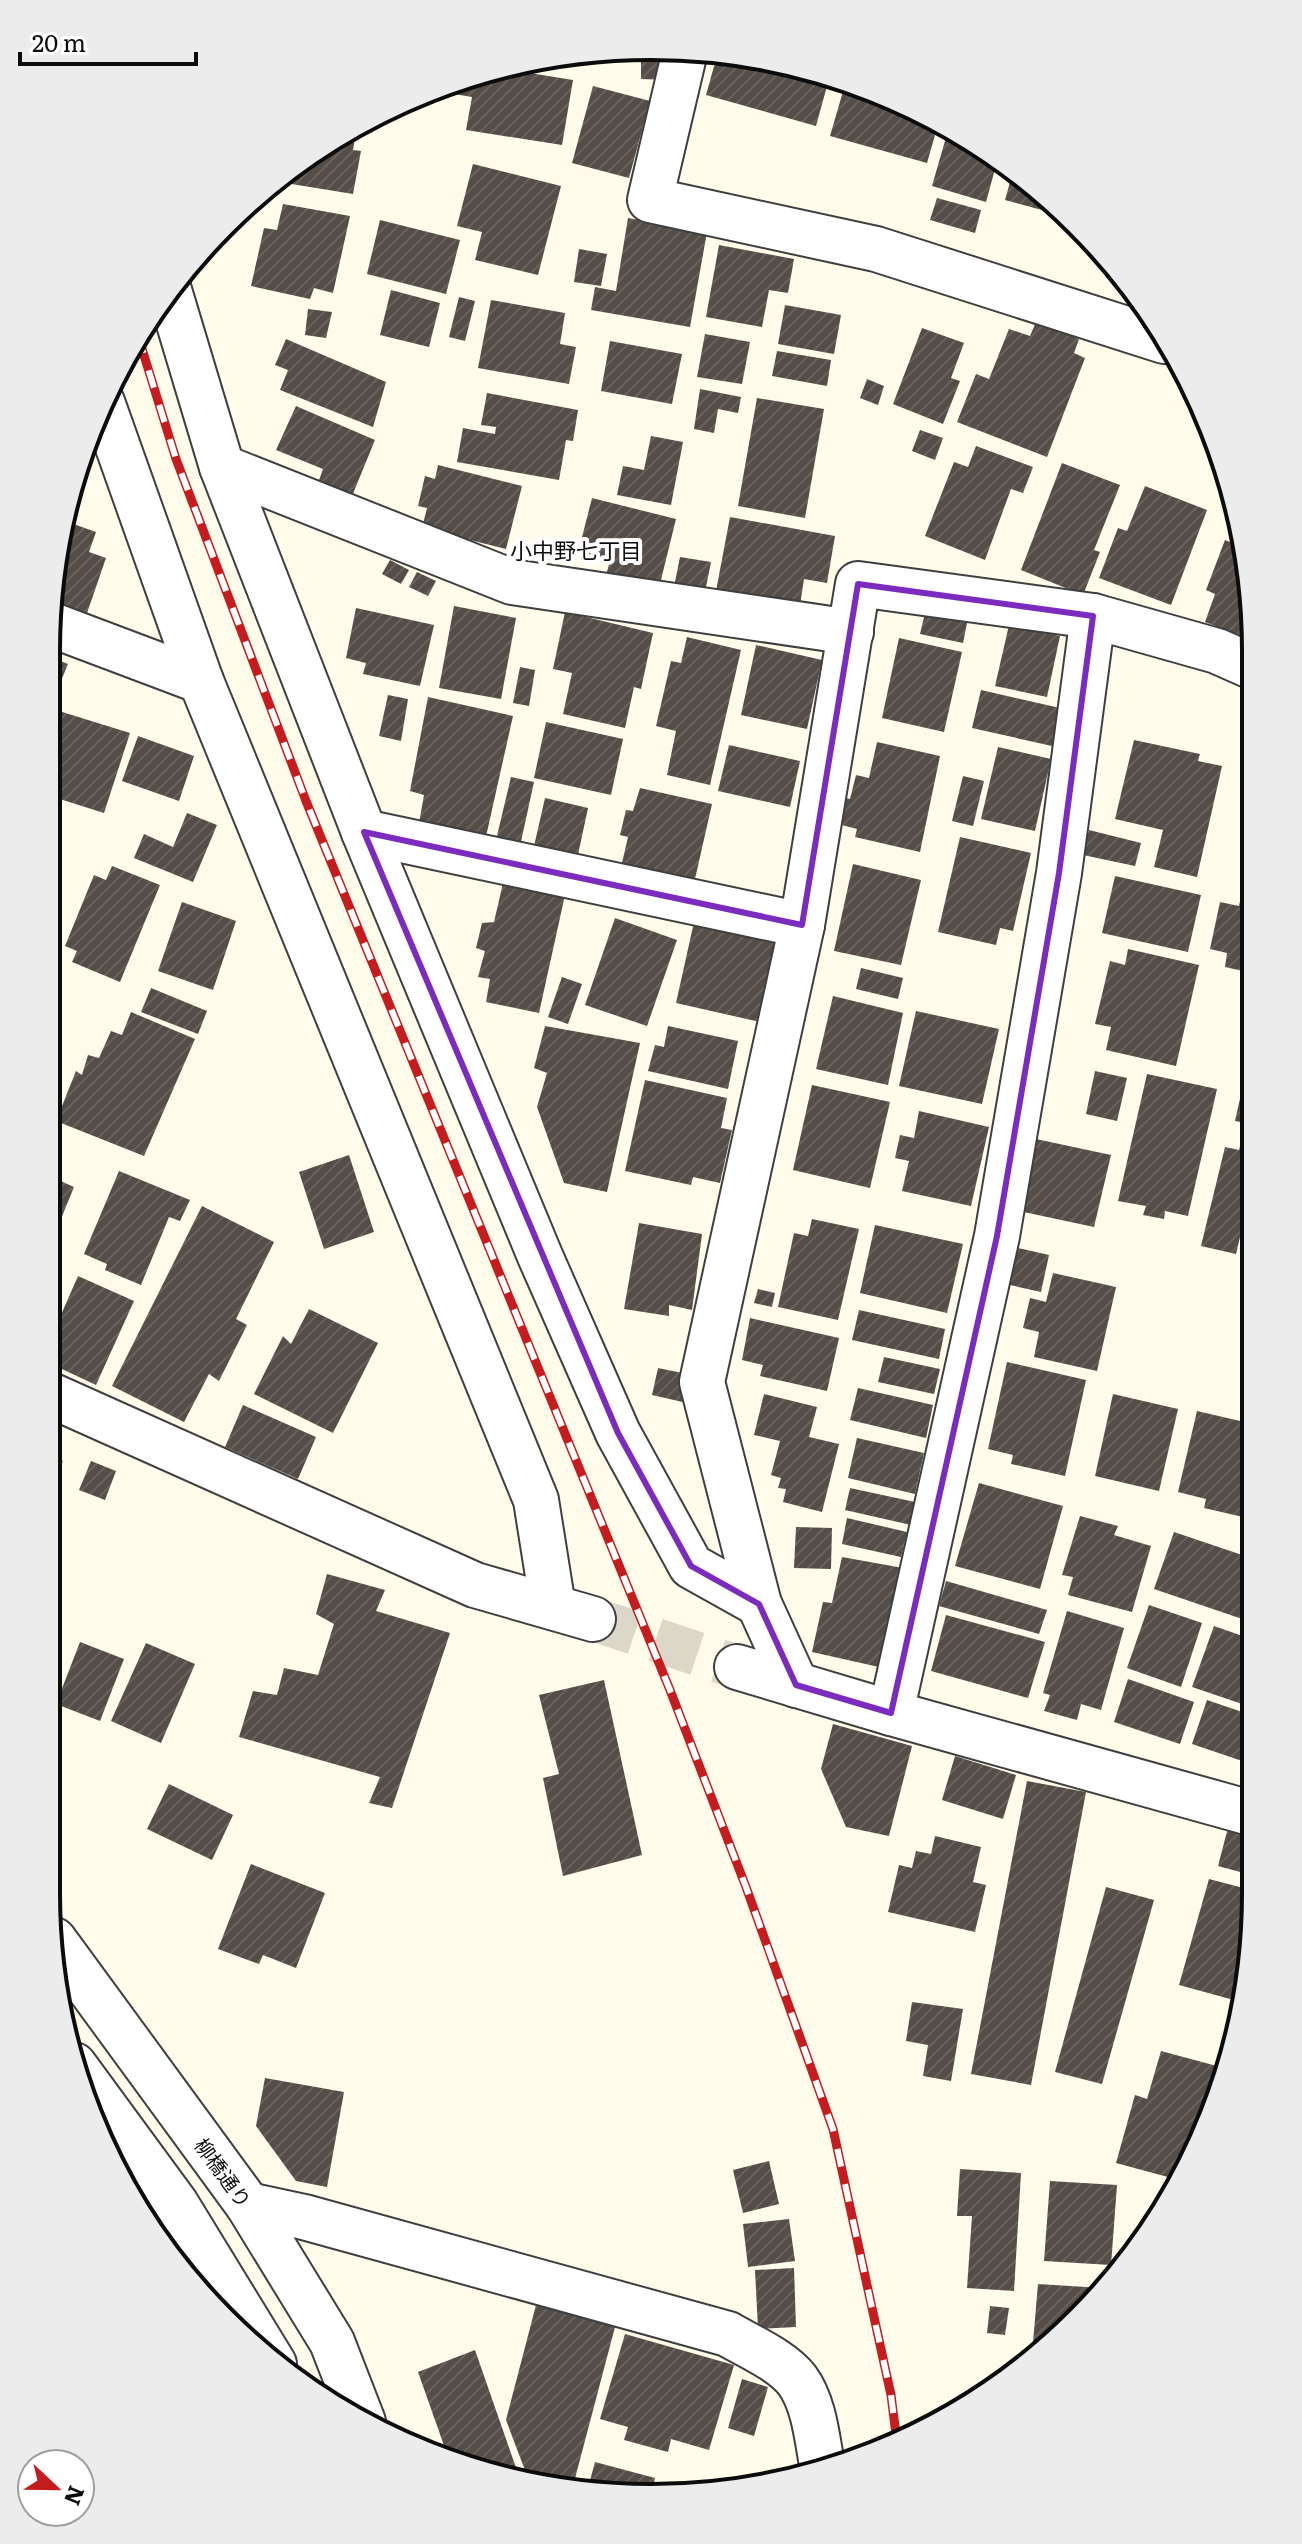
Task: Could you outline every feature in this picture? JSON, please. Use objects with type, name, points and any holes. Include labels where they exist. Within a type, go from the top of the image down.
[{"type":"street","points":[[683,61],[650,200],[876,249],[1151,337]]},
{"type":"street","points":[[173,304],[222,467],[364,832],[534,1241],[618,1433],[691,1566],[759,1604]]},
{"type":"street","points":[[60,1399],[475,1585],[573,1613],[536,1500],[201,681],[108,419]]},
{"type":"street","points":[[222,467],[512,582],[851,632]]},
{"type":"street","points":[[796,1685],[759,1604],[702,1382],[802,925],[858,584],[1093,616],[1217,651],[1242,662]]},
{"type":"street","points":[[891,1713],[997,1236],[1059,873],[1093,616]]},
{"type":"street","points":[[61,628],[201,681]]},
{"type":"street","points":[[364,832],[802,925]]},
{"type":"street","points":[[737,1667],[1242,1811]]},
{"type":"street","name":"柳橋通り","points":[[63,1953],[248,2205],[332,2342],[357,2406]]},
{"type":"street","points":[[95,2094],[176,2204],[253,2329]]},
{"type":"street","points":[[248,2205],[304,2217],[728,2334],[776,2362],[796,2380],[810,2404],[821,2459]]},
{"type":"highlighted area","points":[[858,584],[1093,616],[1059,873],[997,1236],[891,1713],[796,1685],[759,1604],[691,1566],[618,1433],[364,832],[802,925]]},
{"type":"building","points":[[641,60],[669,60],[668,80],[641,79]]},
{"type":"building","points":[[715,64],[766,71],[827,87],[816,126],[706,95]]},
{"type":"building","points":[[528,73],[573,80],[562,145],[466,130],[472,97],[454,94]]},
{"type":"building","points":[[593,86],[650,101],[629,178],[572,163]]},
{"type":"building","points":[[843,92],[935,133],[927,163],[830,136]]},
{"type":"building","points":[[946,139],[995,171],[986,202],[932,186]]},
{"type":"building","points":[[355,140],[353,150],[361,151],[353,194],[289,184]]},
{"type":"building","points":[[473,164],[561,186],[538,275],[475,260],[482,232],[457,226]]},
{"type":"building","points":[[1010,181],[1045,211],[1005,200]]},
{"type":"building","points":[[937,198],[981,210],[975,233],[930,220]]},
{"type":"building","points":[[283,204],[350,216],[333,293],[314,288],[310,299],[251,286],[264,228],[277,230]]},
{"type":"building","points":[[628,218],[707,232],[690,327],[591,310],[595,287],[616,291]]},
{"type":"building","points":[[380,220],[460,240],[446,294],[367,274]]},
{"type":"building","points":[[719,245],[794,259],[788,293],[769,290],[762,327],[706,317]]},
{"type":"building","points":[[579,249],[607,254],[601,286],[574,282]]},
{"type":"building","points":[[391,290],[440,303],[429,347],[380,335]]},
{"type":"building","points":[[459,297],[475,301],[465,341],[449,337]]},
{"type":"building","points":[[491,300],[565,313],[560,344],[576,347],[569,384],[478,368]]},
{"type":"building","points":[[785,305],[841,315],[834,354],[778,344]]},
{"type":"building","points":[[308,309],[332,312],[326,338],[305,335]]},
{"type":"building","points":[[1036,322],[1079,339],[1074,353],[1085,358],[1047,457],[957,422],[976,374],[989,379],[1009,329],[1030,336]]},
{"type":"building","points":[[922,328],[964,343],[951,378],[960,381],[943,424],[893,404]]},
{"type":"building","points":[[705,334],[750,342],[742,384],[697,377]]},
{"type":"building","points":[[286,339],[386,382],[373,427],[280,390],[288,370],[275,365]]},
{"type":"building","points":[[610,341],[682,354],[672,404],[601,391]]},
{"type":"building","points":[[777,351],[831,360],[827,386],[772,376]]},
{"type":"building","points":[[867,379],[884,386],[878,405],[860,398]]},
{"type":"building","points":[[700,389],[741,397],[738,413],[718,409],[714,433],[694,429]]},
{"type":"building","points":[[487,393],[578,410],[573,441],[566,440],[559,480],[457,462],[463,428],[495,434],[496,427],[481,425]]},
{"type":"building","points":[[757,398],[824,409],[805,518],[738,506]]},
{"type":"building","points":[[296,406],[375,440],[352,496],[318,483],[323,469],[276,450]]},
{"type":"building","points":[[920,430],[943,438],[935,460],[912,451]]},
{"type":"building","points":[[651,436],[683,442],[671,505],[617,495],[623,466],[644,470]]},
{"type":"building","points":[[976,446],[1033,467],[1023,493],[1011,489],[985,560],[925,536],[954,462],[968,467]]},
{"type":"building","points":[[1062,463],[1120,485],[1094,550],[1100,552],[1083,595],[1021,570]]},
{"type":"building","points":[[438,465],[522,486],[506,549],[422,528],[427,508],[418,506],[425,476],[435,479]]},
{"type":"building","points":[[1145,486],[1207,510],[1171,605],[1099,578],[1118,528],[1127,531]]},
{"type":"building","points":[[592,498],[676,519],[659,588],[606,575],[610,561],[578,553]]},
{"type":"building","points":[[730,517],[835,536],[827,583],[804,579],[800,605],[716,591]]},
{"type":"building","points":[[74,524],[96,532],[89,552],[106,558],[86,616],[61,607]]},
{"type":"building","points":[[1225,540],[1232,543],[1242,636],[1205,622],[1215,594],[1206,590]]},
{"type":"building","points":[[680,557],[711,562],[705,592],[674,587]]},
{"type":"building","points":[[390,560],[409,570],[401,584],[382,574]]},
{"type":"building","points":[[417,572],[436,581],[428,596],[409,587]]},
{"type":"building","points":[[454,606],[516,618],[501,699],[439,688]]},
{"type":"building","points":[[356,608],[434,625],[420,686],[363,674],[366,663],[346,658]]},
{"type":"building","points":[[565,612],[653,633],[641,689],[634,687],[625,728],[563,714],[572,673],[553,669]]},
{"type":"building","points":[[925,613],[967,623],[963,643],[920,634]]},
{"type":"building","points":[[1009,625],[1060,636],[1047,697],[995,686]]},
{"type":"building","points":[[687,637],[741,650],[710,785],[667,775],[676,731],[656,726],[671,661],[681,663]]},
{"type":"building","points":[[899,638],[962,652],[944,732],[882,718]]},
{"type":"building","points":[[756,645],[822,660],[807,729],[741,715]]},
{"type":"building","points":[[60,661],[68,664],[60,683]]},
{"type":"building","points":[[520,667],[535,670],[529,706],[513,703]]},
{"type":"building","points":[[981,690],[1060,708],[1052,746],[972,728]]},
{"type":"building","points":[[388,695],[408,699],[401,741],[379,736]]},
{"type":"building","points":[[428,697],[513,716],[485,841],[418,829],[424,795],[410,791]]},
{"type":"building","points":[[60,711],[130,733],[104,813],[60,799]]},
{"type":"building","points":[[546,722],[623,739],[611,795],[534,778]]},
{"type":"building","points":[[138,736],[194,756],[179,801],[122,781]]},
{"type":"building","points":[[1134,740],[1200,754],[1198,761],[1222,766],[1197,877],[1154,867],[1163,830],[1115,819]]},
{"type":"building","points":[[877,742],[940,756],[920,852],[855,837],[857,829],[838,824],[844,798],[850,799],[856,775],[869,778]]},
{"type":"building","points":[[729,745],[800,761],[790,807],[718,791]]},
{"type":"building","points":[[998,747],[1051,759],[1035,831],[981,819]]},
{"type":"building","points":[[963,776],[984,781],[973,826],[952,821]]},
{"type":"building","points":[[511,777],[534,782],[520,846],[496,840]]},
{"type":"building","points":[[640,788],[712,804],[695,879],[622,863],[628,837],[620,835],[626,810],[633,811]]},
{"type":"building","points":[[545,798],[588,808],[576,864],[532,855]]},
{"type":"building","points":[[187,813],[217,825],[193,882],[134,858],[144,834],[173,847]]},
{"type":"building","points":[[1089,830],[1141,843],[1135,866],[1083,855]]},
{"type":"building","points":[[960,837],[1031,853],[1013,931],[1000,928],[996,945],[938,932]]},
{"type":"building","points":[[853,864],[921,880],[901,965],[834,951]]},
{"type":"building","points":[[112,866],[160,885],[120,982],[72,962],[77,951],[65,946],[94,875],[106,880]]},
{"type":"building","points":[[1115,876],[1201,895],[1188,952],[1102,933]]},
{"type":"building","points":[[503,883],[565,895],[539,1013],[486,1002],[490,979],[478,977],[485,951],[476,948],[482,923],[494,922]]},
{"type":"building","points":[[1242,891],[1242,971],[1225,967],[1227,953],[1210,949],[1220,902],[1239,906]]},
{"type":"building","points":[[182,902],[236,921],[213,990],[158,971]]},
{"type":"building","points":[[615,918],[677,940],[647,1026],[585,1005]]},
{"type":"building","points":[[694,922],[778,940],[760,1022],[676,1003]]},
{"type":"building","points":[[1128,949],[1199,965],[1176,1066],[1106,1050],[1111,1027],[1095,1024],[1110,961],[1125,965]]},
{"type":"building","points":[[861,968],[903,978],[898,999],[856,989]]},
{"type":"building","points":[[562,977],[582,984],[568,1024],[548,1017]]},
{"type":"building","points":[[151,988],[207,1011],[198,1034],[141,1012]]},
{"type":"building","points":[[833,996],[903,1013],[888,1085],[816,1069]]},
{"type":"building","points":[[916,1011],[999,1029],[982,1104],[899,1086]]},
{"type":"building","points":[[131,1012],[195,1039],[144,1156],[60,1123],[60,1111],[76,1071],[82,1075],[88,1055],[99,1058],[111,1031],[122,1035]]},
{"type":"building","points":[[545,1026],[640,1043],[607,1192],[564,1183],[537,1107],[547,1073],[534,1068]]},
{"type":"building","points":[[668,1026],[738,1041],[728,1089],[648,1071],[655,1045],[664,1047]]},
{"type":"building","points":[[1095,1071],[1127,1078],[1117,1121],[1086,1114]]},
{"type":"building","points":[[1147,1074],[1217,1089],[1188,1216],[1165,1211],[1164,1219],[1143,1215],[1146,1206],[1118,1201]]},
{"type":"building","points":[[645,1080],[727,1098],[721,1128],[732,1130],[720,1183],[693,1177],[691,1185],[625,1171]]},
{"type":"building","points":[[812,1085],[890,1102],[870,1188],[793,1170]]},
{"type":"building","points":[[1241,1094],[1242,1122],[1235,1121]]},
{"type":"building","points":[[919,1111],[989,1127],[971,1206],[902,1191],[909,1161],[895,1158],[900,1135],[914,1138]]},
{"type":"building","points":[[1036,1139],[1111,1155],[1094,1227],[1019,1211]]},
{"type":"building","points":[[1242,1139],[1242,1229],[1236,1254],[1201,1246],[1225,1147],[1239,1150]]},
{"type":"building","points":[[349,1155],[374,1232],[324,1249],[299,1172]]},
{"type":"building","points":[[119,1171],[190,1200],[180,1221],[169,1217],[141,1285],[105,1270],[107,1264],[84,1254]]},
{"type":"building","points":[[60,1181],[74,1187],[60,1221]]},
{"type":"building","points":[[202,1206],[274,1242],[236,1319],[247,1325],[219,1381],[209,1374],[184,1422],[112,1386]]},
{"type":"building","points":[[812,1219],[859,1229],[838,1320],[778,1307],[794,1233],[808,1236]]},
{"type":"building","points":[[639,1223],[702,1234],[692,1310],[669,1305],[669,1316],[624,1309]]},
{"type":"building","points":[[875,1225],[963,1244],[947,1313],[860,1293]]},
{"type":"building","points":[[1009,1246],[1049,1255],[1041,1292],[1001,1283]]},
{"type":"building","points":[[1053,1273],[1116,1287],[1097,1371],[1034,1357],[1039,1332],[1023,1328],[1030,1298],[1046,1302]]},
{"type":"building","points":[[78,1276],[134,1301],[96,1385],[60,1368],[60,1317]]},
{"type":"building","points":[[758,1289],[775,1293],[772,1307],[754,1303]]},
{"type":"building","points":[[309,1309],[378,1343],[333,1433],[254,1394],[283,1336],[291,1344]]},
{"type":"building","points":[[859,1310],[945,1329],[939,1359],[852,1340]]},
{"type":"building","points":[[750,1318],[839,1338],[827,1391],[760,1376],[763,1365],[742,1360]]},
{"type":"building","points":[[884,1357],[940,1369],[934,1394],[878,1382]]},
{"type":"building","points":[[1007,1362],[1086,1380],[1065,1476],[1011,1464],[1013,1455],[988,1449]]},
{"type":"building","points":[[658,1368],[692,1375],[687,1403],[652,1395]]},
{"type":"building","points":[[858,1388],[933,1405],[926,1438],[850,1420]]},
{"type":"building","points":[[764,1394],[817,1407],[809,1437],[839,1444],[822,1512],[783,1502],[786,1489],[778,1488],[781,1478],[771,1475],[780,1441],[754,1435]]},
{"type":"building","points":[[1113,1394],[1178,1409],[1159,1491],[1095,1476]]},
{"type":"building","points":[[243,1405],[316,1437],[298,1479],[225,1447]]},
{"type":"building","points":[[1197,1411],[1242,1421],[1242,1517],[1204,1508],[1206,1499],[1178,1492]]},
{"type":"building","points":[[857,1438],[924,1453],[915,1494],[848,1478]]},
{"type":"building","points":[[91,1461],[116,1471],[105,1500],[79,1490]]},
{"type":"building","points":[[979,1483],[1063,1506],[1040,1589],[955,1566]]},
{"type":"building","points":[[850,1488],[915,1502],[911,1525],[845,1510]]},
{"type":"building","points":[[1080,1516],[1118,1526],[1114,1535],[1151,1546],[1132,1612],[1068,1595],[1073,1577],[1062,1575]]},
{"type":"building","points":[[847,1518],[907,1532],[901,1557],[842,1544]]},
{"type":"building","points":[[796,1527],[832,1528],[831,1569],[794,1568]]},
{"type":"building","points":[[1174,1532],[1242,1555],[1242,1619],[1154,1589]]},
{"type":"building","points":[[842,1557],[903,1568],[879,1667],[812,1652],[823,1602],[832,1603]]},
{"type":"building","points":[[327,1574],[385,1590],[376,1611],[450,1633],[392,1808],[369,1803],[380,1777],[239,1737],[253,1691],[277,1695],[284,1668],[318,1675],[334,1624],[316,1614]]},
{"type":"building","points":[[946,1581],[1047,1610],[1039,1634],[939,1606]]},
{"type":"building","points":[[1149,1605],[1202,1623],[1181,1687],[1127,1668]]},
{"type":"building","points":[[1067,1611],[1124,1628],[1101,1710],[1081,1704],[1077,1720],[1044,1711],[1050,1695],[1043,1693]]},
{"type":"building","points":[[946,1615],[1045,1642],[1028,1698],[931,1671]]},
{"type":"building","points":[[1214,1626],[1242,1636],[1242,1704],[1192,1687]]},
{"type":"building","points":[[80,1642],[124,1659],[100,1721],[60,1706],[60,1694]]},
{"type":"building","points":[[146,1643],[195,1664],[161,1743],[111,1721]]},
{"type":"building","points":[[1128,1679],[1194,1702],[1180,1744],[1114,1722]]},
{"type":"building","points":[[604,1680],[642,1855],[563,1876],[543,1778],[559,1774],[539,1695]]},
{"type":"building","points":[[1207,1700],[1242,1712],[1242,1761],[1192,1744]]},
{"type":"building","points":[[833,1724],[912,1746],[889,1836],[846,1827],[821,1769]]},
{"type":"building","points":[[955,1756],[1016,1775],[1003,1819],[942,1800]]},
{"type":"building","points":[[1027,1781],[1086,1792],[1031,2085],[971,2074]]},
{"type":"building","points":[[169,1784],[233,1815],[212,1860],[147,1829]]},
{"type":"building","points":[[1230,1820],[1242,1824],[1242,1872],[1218,1866]]},
{"type":"building","points":[[935,1836],[981,1847],[973,1882],[986,1885],[975,1932],[888,1912],[899,1865],[912,1868],[916,1851],[931,1854]]},
{"type":"building","points":[[251,1864],[325,1893],[296,1968],[263,1955],[259,1964],[218,1949]]},
{"type":"building","points":[[1209,1879],[1242,1888],[1241,1932],[1232,2000],[1179,1985]]},
{"type":"building","points":[[1106,1887],[1154,1900],[1102,2084],[1055,2072]]},
{"type":"building","points":[[912,2002],[963,2009],[951,2081],[923,2076],[928,2045],[906,2041]]},
{"type":"building","points":[[1161,2051],[1216,2066],[1197,2119],[1169,2177],[1116,2163],[1135,2095],[1147,2099]]},
{"type":"building","points":[[265,2078],[344,2092],[327,2187],[296,2181],[256,2126]]},
{"type":"building","points":[[769,2161],[779,2204],[743,2213],[733,2170]]},
{"type":"building","points":[[960,2169],[1021,2173],[1014,2291],[967,2288],[972,2216],[957,2216]]},
{"type":"building","points":[[1050,2181],[1117,2185],[1110,2265],[1044,2261]]},
{"type":"building","points":[[789,2219],[795,2261],[748,2267],[743,2224]]},
{"type":"building","points":[[794,2268],[796,2327],[758,2329],[755,2270]]},
{"type":"building","points":[[1038,2284],[1091,2287],[1069,2311],[1033,2344]]},
{"type":"building","points":[[536,2305],[615,2327],[575,2479],[525,2470],[506,2420]]},
{"type":"building","points":[[990,2306],[1009,2308],[1005,2335],[987,2333]]},
{"type":"building","points":[[625,2334],[734,2365],[709,2450],[671,2439],[668,2452],[624,2440],[628,2427],[600,2419]]},
{"type":"building","points":[[475,2350],[516,2468],[444,2447],[418,2372]]},
{"type":"building","points":[[742,2379],[768,2387],[754,2436],[728,2428]]},
{"type":"building","points":[[595,2462],[655,2478],[654,2484],[590,2481]]},
{"type":"tunnel","points":[[593,1619],[737,1667]]},
{"type":"railway","points":[[142,350],[176,459],[306,801],[670,1690],[746,1887],[833,2129],[891,2395],[896,2431]]},
{"type":"district","name":"小中野七丁目","points":[[576,549]]}]
